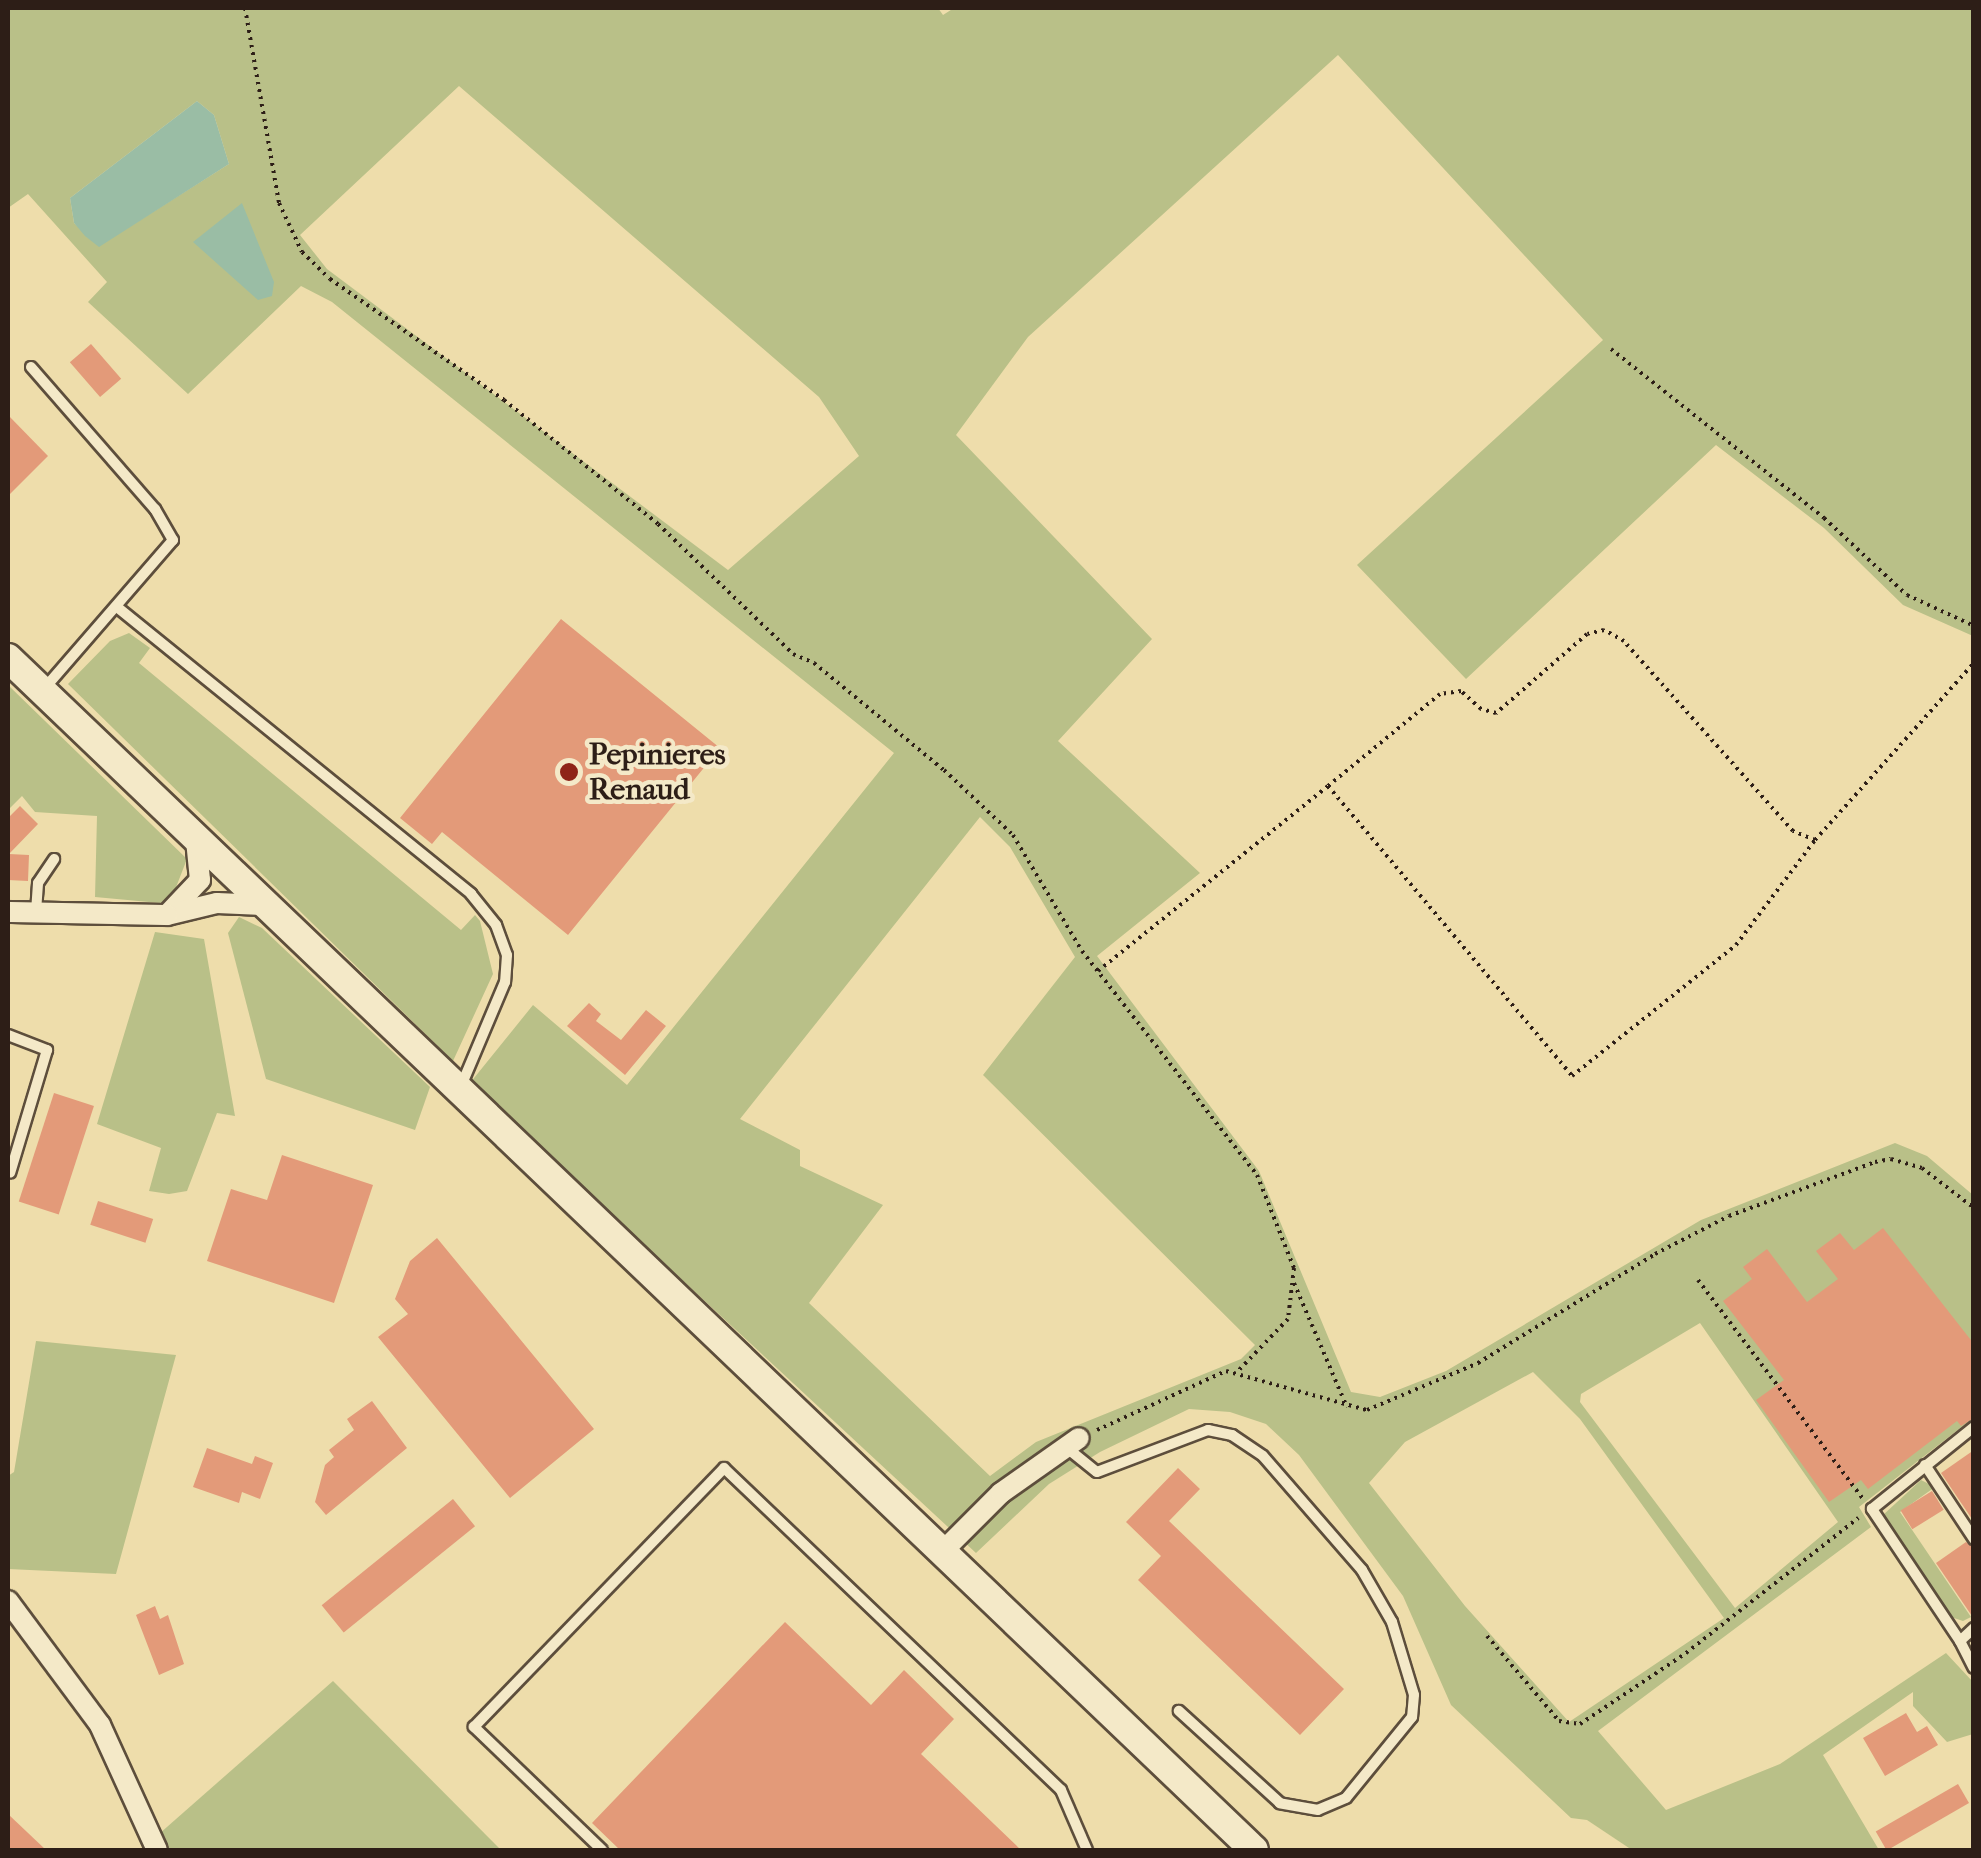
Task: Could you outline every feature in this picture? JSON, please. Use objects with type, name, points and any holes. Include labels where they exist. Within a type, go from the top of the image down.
[{"type":"main road","points":[[8,658],[1254,1850]]},
{"type":"street","points":[[168,915],[200,880],[196,840]]},
{"type":"street","points":[[8,918],[36,912],[168,915],[216,903],[263,905]]},
{"type":"street","points":[[941,1553],[1000,1493],[1073,1443]]},
{"type":"street","points":[[8,1601],[100,1725],[157,1850]]},
{"type":"lane","points":[[32,368],[154,510],[173,540],[42,692]]},
{"type":"lane","points":[[117,607],[471,894],[496,925],[507,955],[505,982],[459,1092]]},
{"type":"lane","points":[[36,912],[38,883],[54,859]]},
{"type":"lane","points":[[8,1035],[47,1050],[10,1173]]},
{"type":"lane","points":[[1974,1427],[1872,1509],[1960,1640],[1974,1668]]},
{"type":"lane","points":[[1073,1443],[1097,1472],[1208,1430],[1232,1435],[1263,1456],[1362,1570],[1392,1622],[1414,1695],[1412,1717],[1346,1798],[1318,1810],[1280,1803],[1179,1710]]},
{"type":"lane","points":[[1926,1465],[1974,1539]]},
{"type":"lane","points":[[602,1850],[474,1728],[724,1468],[1061,1790],[1087,1850]]},
{"type":"lane","points":[[1960,1640],[1974,1628]]},
{"type":"path","points":[[245,8],[279,203],[302,252],[330,279],[504,400],[658,524],[793,654],[814,663],[990,810],[1096,972],[1257,1175],[1294,1268],[1293,1280],[1288,1319],[1238,1372]]},
{"type":"path","points":[[1611,349],[1824,518],[1907,594],[1974,626]]},
{"type":"path","points":[[1096,972],[1440,694],[1462,691],[1480,709],[1496,713],[1587,634],[1604,630],[1624,642],[1793,831],[1814,840]]},
{"type":"path","points":[[1328,786],[1572,1076],[1736,945],[1814,840],[1974,662]]},
{"type":"path","points":[[1073,1443],[1226,1371],[1367,1410],[1418,1392],[1714,1224],[1875,1162],[1891,1159],[1922,1168],[1974,1208]]},
{"type":"path","points":[[1293,1280],[1347,1407]]},
{"type":"path","points":[[1487,1636],[1559,1721],[1580,1724],[1686,1653],[1872,1509],[1698,1280]]},
{"type":"shaded area","points":[[8,8],[938,8],[943,15],[954,8],[1973,8],[1973,636],[1903,605],[1824,528],[1716,445],[1466,679],[1357,565],[1603,340],[1338,55],[1028,337],[956,435],[1152,639],[1058,741],[1200,873],[1097,956],[1259,1171],[1351,1392],[1380,1397],[1446,1371],[1701,1220],[1895,1143],[1927,1156],[1973,1195],[1973,1418],[1859,1507],[1871,1527],[1598,1731],[1666,1810],[1780,1764],[1946,1653],[1973,1682],[1973,1734],[1947,1742],[1913,1706],[1913,1692],[1823,1755],[1879,1850],[1632,1850],[1587,1820],[1571,1818],[1451,1705],[1403,1596],[1299,1455],[1266,1424],[1230,1412],[1189,1409],[1100,1452],[1049,1484],[976,1553],[470,1083],[533,1005],[627,1085],[894,753],[332,302],[301,286],[188,394],[88,302],[107,282],[28,194],[8,208]],"holes":[[[459,86],[819,397],[859,456],[728,570],[327,269],[300,235]],[[197,101],[214,115],[229,164],[99,246],[74,223],[70,198]],[[980,817],[1010,847],[1075,957],[983,1075],[1255,1345],[1241,1359],[1036,1442],[990,1476],[809,1303],[883,1205],[800,1166],[800,1150],[740,1119]],[[1700,1323],[1838,1522],[1735,1608],[1580,1402],[1581,1394]],[[1533,1372],[1580,1419],[1724,1618],[1569,1722],[1465,1606],[1369,1483],[1405,1442]]]},
{"type":"shaded area","points":[[197,101],[214,115],[229,164],[99,247],[74,223],[70,198]]},
{"type":"shaded area","points":[[242,203],[274,282],[272,296],[258,300],[193,242]]},
{"type":"shaded area","points":[[129,633],[150,648],[139,663],[461,930],[475,915],[480,921],[493,974],[453,1061],[68,684],[110,641]]},
{"type":"shaded area","points":[[8,685],[187,859],[173,895],[160,903],[95,897],[97,816],[35,812],[22,796],[8,810]]},
{"type":"shaded area","points":[[239,917],[262,928],[430,1087],[415,1130],[266,1079],[228,933]]},
{"type":"shaded area","points":[[155,932],[204,939],[235,1116],[217,1113],[187,1191],[169,1194],[149,1191],[161,1148],[97,1124]]},
{"type":"shaded area","points":[[36,1341],[176,1355],[116,1574],[8,1569],[8,1476],[14,1472]]},
{"type":"shaded area","points":[[1921,1480],[1935,1487],[1900,1512],[1971,1617],[1963,1621],[1951,1617],[1883,1515]]},
{"type":"shaded area","points":[[333,1681],[501,1850],[167,1850],[159,1834]]},
{"type":"building","points":[[91,344],[121,379],[100,397],[70,362]]},
{"type":"building","points":[[8,415],[48,456],[8,496]]},
{"type":"building","name":"Pepinieres Renaud","points":[[561,619],[720,748],[568,935],[442,832],[432,844],[400,818]]},
{"type":"building","points":[[20,806],[38,824],[9,854],[29,855],[28,881],[8,880],[8,818]]},
{"type":"building","points":[[589,1003],[601,1014],[596,1021],[621,1040],[646,1010],[666,1026],[625,1075],[567,1026]]},
{"type":"building","points":[[54,1093],[94,1106],[59,1214],[19,1201]]},
{"type":"building","points":[[282,1155],[373,1185],[334,1303],[207,1261],[231,1189],[267,1200]]},
{"type":"building","points":[[98,1201],[153,1219],[145,1243],[90,1225]]},
{"type":"building","points":[[1883,1228],[1974,1344],[1974,1418],[1961,1426],[1957,1421],[1868,1489],[1861,1480],[1829,1502],[1756,1400],[1784,1380],[1723,1301],[1752,1279],[1743,1267],[1767,1249],[1807,1302],[1838,1279],[1816,1251],[1840,1233],[1854,1250]]},
{"type":"building","points":[[437,1238],[594,1429],[510,1498],[378,1337],[408,1314],[395,1299],[410,1261]]},
{"type":"building","points":[[372,1401],[407,1448],[326,1515],[315,1502],[325,1465],[334,1457],[329,1450],[354,1430],[347,1419]]},
{"type":"building","points":[[207,1448],[252,1464],[255,1456],[273,1463],[260,1499],[242,1492],[239,1503],[193,1487]]},
{"type":"building","points":[[1974,1450],[1974,1522],[1941,1473]]},
{"type":"building","points":[[1178,1468],[1200,1489],[1169,1521],[1344,1689],[1300,1735],[1138,1580],[1161,1556],[1126,1522]]},
{"type":"building","points":[[1932,1491],[1944,1510],[1912,1529],[1901,1511]]},
{"type":"building","points":[[453,1499],[475,1526],[344,1633],[322,1605]]},
{"type":"building","points":[[1966,1542],[1974,1548],[1974,1619],[1936,1563]]},
{"type":"building","points":[[155,1606],[160,1619],[168,1615],[184,1664],[159,1675],[136,1615]]},
{"type":"building","points":[[785,1622],[871,1705],[904,1670],[954,1719],[921,1754],[1021,1850],[620,1850],[592,1823]]},
{"type":"building","points":[[1906,1713],[1917,1732],[1927,1726],[1938,1745],[1885,1776],[1863,1738]]},
{"type":"building","points":[[1958,1784],[1969,1803],[1888,1850],[1876,1831]]},
{"type":"building","points":[[8,1814],[46,1850],[8,1850]]},
{"type":"place","name":"Pepinieres Renaud","points":[[569,772]]}]
